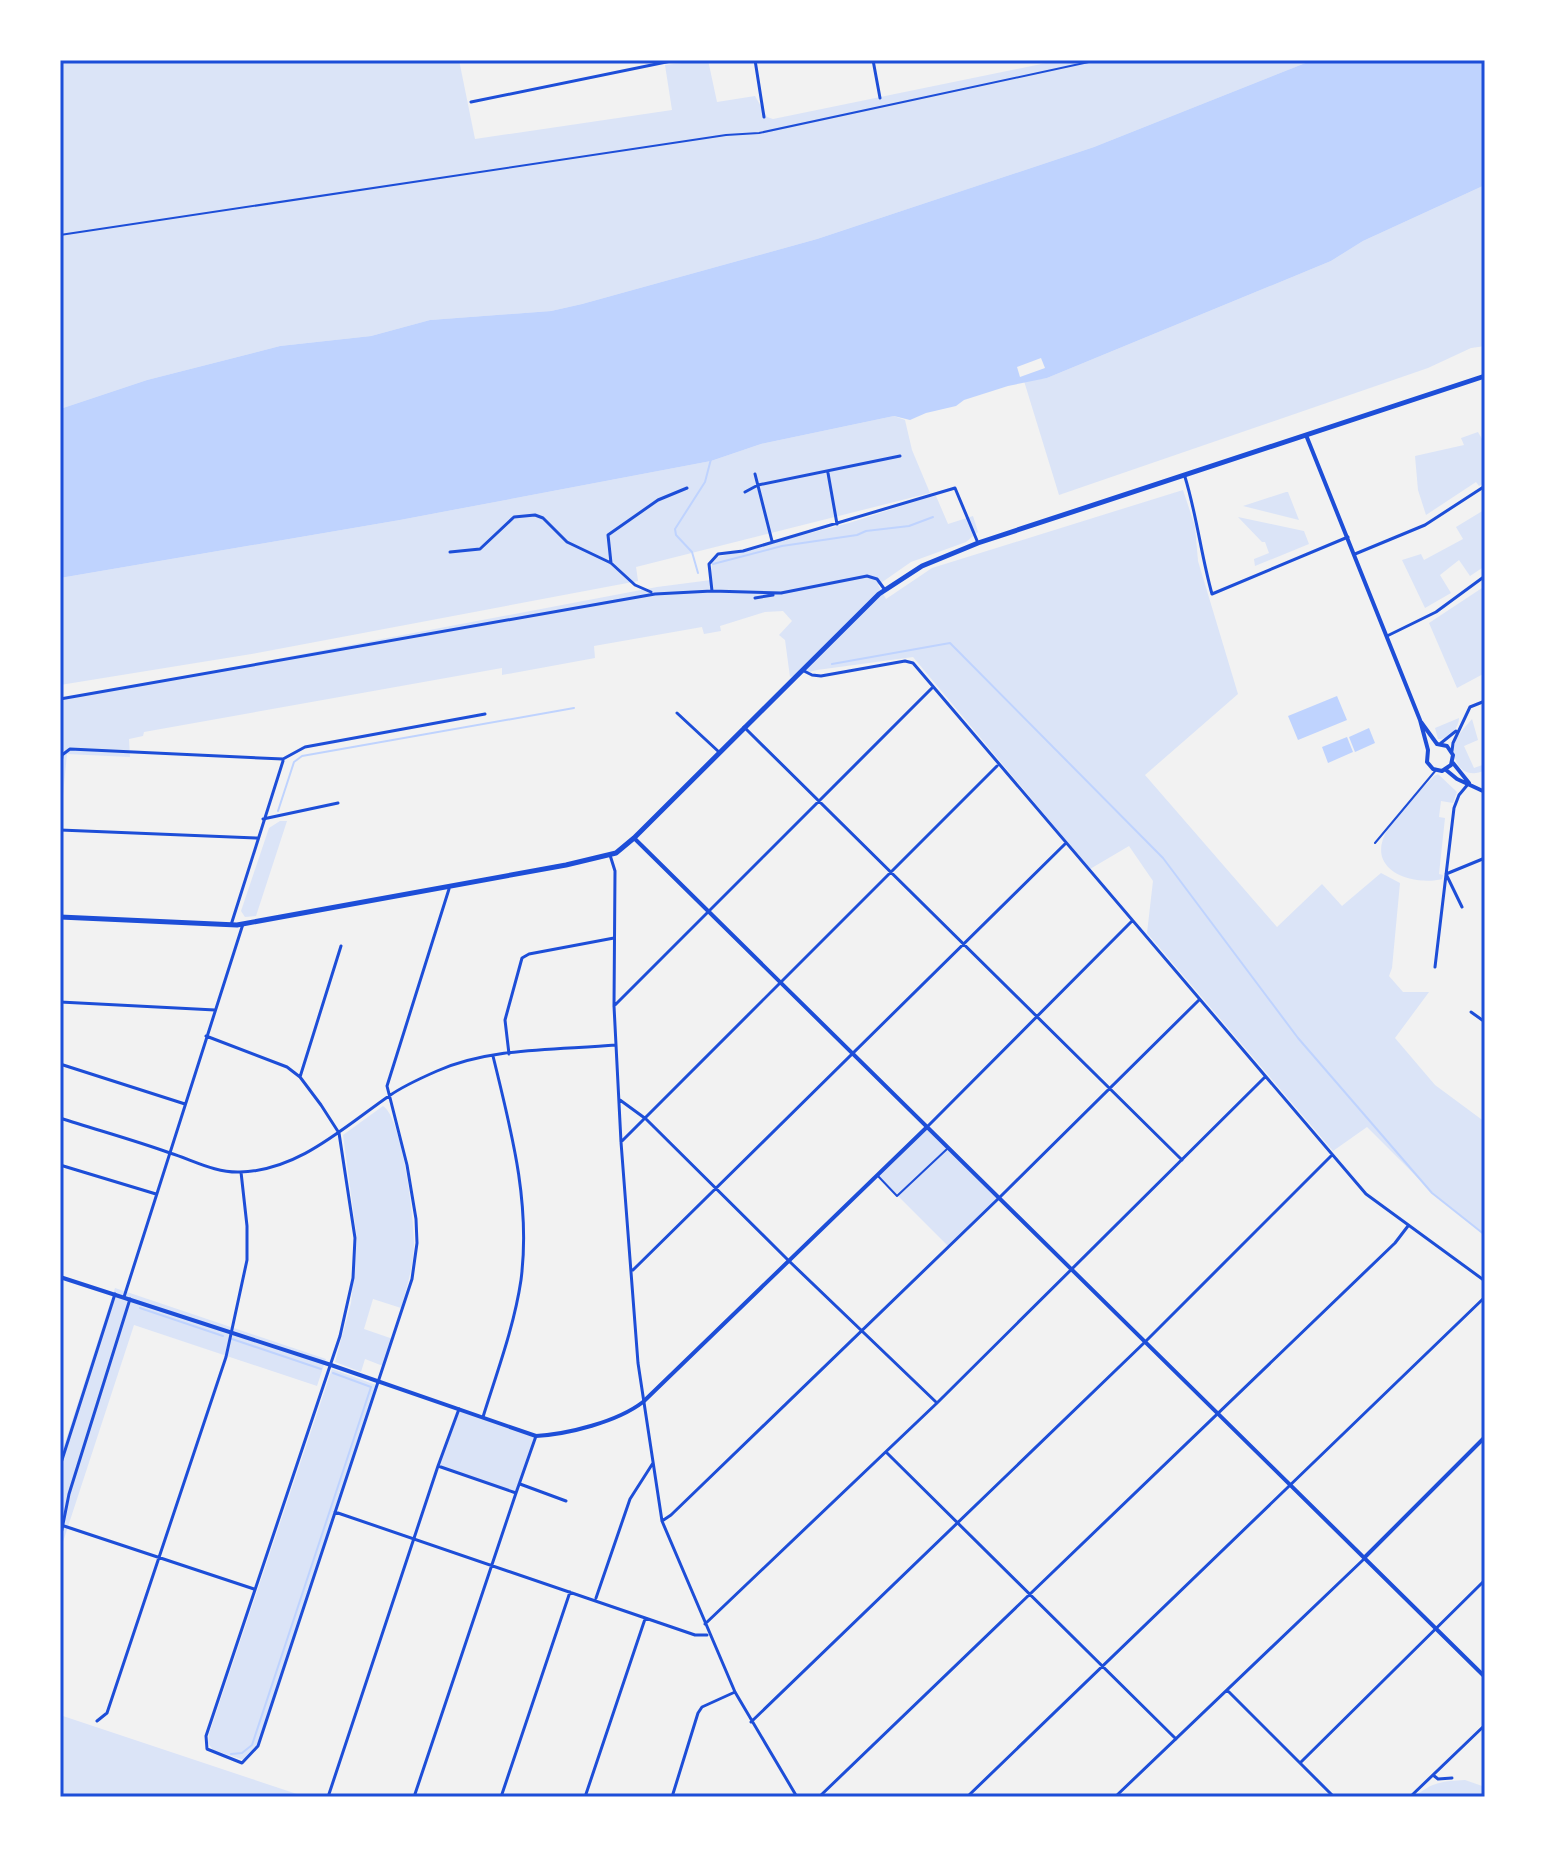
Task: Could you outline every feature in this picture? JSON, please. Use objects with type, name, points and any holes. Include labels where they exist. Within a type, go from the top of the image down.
[{"type":"main road","points":[[60,917],[243,924],[610,855],[634,838],[885,590],[922,566],[978,543],[1485,376]]},
{"type":"street","points":[[471,102],[676,60]]},
{"type":"street","points":[[755,60],[764,117]]},
{"type":"street","points":[[873,60],[880,98]]},
{"type":"street","points":[[1306,435],[1420,720],[1428,750],[1427,762],[1436,770],[1446,769],[1453,762]]},
{"type":"street","points":[[745,492],[758,485],[900,456]]},
{"type":"street","points":[[827,472],[837,524]]},
{"type":"street","points":[[755,474],[772,541]]},
{"type":"street","points":[[1184,476],[1198,520],[1203,564],[1212,594],[1348,537]]},
{"type":"street","points":[[1355,554],[1425,525],[1485,486]]},
{"type":"street","points":[[611,563],[608,535],[658,500],[687,488]]},
{"type":"street","points":[[712,591],[708,571],[714,558],[955,488],[978,543]]},
{"type":"street","points":[[450,552],[480,549],[514,517],[535,515],[543,518],[567,542],[611,563],[635,585],[655,594]]},
{"type":"street","points":[[755,598],[867,576],[877,579],[885,590]]},
{"type":"street","points":[[1387,636],[1436,612],[1485,576]]},
{"type":"street","points":[[60,699],[655,594],[712,591],[782,593]]},
{"type":"street","points":[[804,668],[821,676],[905,661],[913,663],[1366,1194],[1485,1281]]},
{"type":"street","points":[[614,1006],[933,687]]},
{"type":"street","points":[[1469,783],[1453,762],[1452,751],[1470,707],[1485,701]]},
{"type":"street","points":[[677,713],[719,752]]},
{"type":"street","points":[[60,773],[62,755],[67,750],[283,759],[305,747],[485,714]]},
{"type":"street","points":[[1420,720],[1439,744],[1452,751]]},
{"type":"street","points":[[744,727],[1182,1161]]},
{"type":"street","points":[[1428,750],[1459,729]]},
{"type":"street","points":[[231,925],[283,759]]},
{"type":"street","points":[[621,1142],[998,765]]},
{"type":"street","points":[[1446,769],[1457,779],[1485,792]]},
{"type":"street","points":[[1435,967],[1454,808],[1459,795],[1469,783]]},
{"type":"street","points":[[263,819],[338,803]]},
{"type":"street","points":[[60,830],[257,838]]},
{"type":"street","points":[[634,838],[1485,1677]]},
{"type":"street","points":[[632,1272],[1066,843]]},
{"type":"street","points":[[610,855],[615,871],[614,1006],[621,1142],[638,1363],[662,1521],[735,1692],[797,1797]]},
{"type":"street","points":[[1446,874],[1485,858]]},
{"type":"street","points":[[1446,874],[1462,907]]},
{"type":"street","points":[[206,1036],[269,1058],[300,1077],[321,1105],[339,1133],[355,1238],[348,1305],[331,1365],[206,1736],[207,1749],[242,1763],[258,1746],[412,1279],[417,1243],[411,1184],[387,1086],[449,887]]},
{"type":"street","points":[[60,1277],[536,1436],[573,1431],[634,1409],[643,1402],[927,1127],[1132,921]]},
{"type":"street","points":[[60,1539],[69,1494],[156,1194],[243,924]]},
{"type":"street","points":[[509,1054],[505,1020],[522,958],[529,954],[614,938]]},
{"type":"street","points":[[300,1077],[341,946]]},
{"type":"street","points":[[662,1521],[863,1332],[1199,1000]]},
{"type":"street","points":[[60,1002],[215,1010]]},
{"type":"street","points":[[1471,1012],[1485,1022]]},
{"type":"street","points":[[60,1118],[208,1167],[241,1172],[288,1160],[339,1133],[389,1095],[440,1070],[493,1056],[616,1045]]},
{"type":"street","points":[[483,1417],[514,1312],[521,1279],[524,1229],[521,1176],[493,1056]]},
{"type":"street","points":[[60,1064],[185,1104]]},
{"type":"street","points":[[705,1624],[937,1403],[1265,1077]]},
{"type":"street","points":[[620,1100],[646,1119],[937,1403]]},
{"type":"street","points":[[751,1722],[1145,1342],[1332,1155]]},
{"type":"street","points":[[60,1165],[156,1194]]},
{"type":"street","points":[[97,1721],[107,1713],[232,1332],[247,1260],[241,1172]]},
{"type":"street","points":[[819,1797],[1395,1243],[1409,1225]]},
{"type":"street","points":[[60,1466],[115,1294]]},
{"type":"street","points":[[967,1797],[1485,1297]]},
{"type":"street","points":[[328,1797],[459,1409]]},
{"type":"street","points":[[414,1797],[536,1436]]},
{"type":"street","points":[[1115,1797],[1485,1437]]},
{"type":"street","points":[[886,1452],[1176,1739]]},
{"type":"street","points":[[596,1599],[630,1499],[653,1463]]},
{"type":"street","points":[[438,1466],[516,1493]]},
{"type":"street","points":[[520,1484],[566,1501]]},
{"type":"street","points":[[335,1512],[695,1635],[709,1635]]},
{"type":"street","points":[[64,1526],[255,1589]]},
{"type":"street","points":[[1300,1763],[1485,1580]]},
{"type":"street","points":[[501,1797],[571,1591]]},
{"type":"street","points":[[585,1797],[646,1618]]},
{"type":"street","points":[[1227,1690],[1334,1797]]},
{"type":"street","points":[[672,1797],[698,1713],[702,1707],[735,1692]]},
{"type":"street","points":[[1410,1797],[1485,1725]]},
{"type":"street","points":[[1433,1775],[1438,1779],[1452,1778]]},
{"type":"lane","points":[[60,235],[759,133],[1098,60]]},
{"type":"lane","points":[[1375,843],[1436,770]]},
{"type":"lane","points":[[877,1175],[897,1196],[947,1148]]},
{"type":"shaded area","points":[[60,60],[459,60],[475,139],[672,110],[665,65],[708,60],[717,102],[755,96],[767,117],[773,119],[1061,60],[1313,60],[1094,147],[817,239],[551,311],[430,320],[371,336],[280,346],[147,380],[60,409]]},
{"type":"shaded area","points":[[1485,185],[1485,346],[1471,348],[1428,368],[1059,495],[1024,381],[1047,378],[1331,261],[1363,241]]},
{"type":"shaded area","points":[[894,416],[905,420],[912,450],[930,493],[636,567],[638,581],[257,653],[60,685],[60,578],[400,520],[711,461],[761,444]]},
{"type":"shaded area","points":[[1478,432],[1485,444],[1485,483],[1479,486],[1476,482],[1426,515],[1418,490],[1415,456],[1464,445],[1461,438]]},
{"type":"shaded area","points":[[1183,490],[1195,526],[1198,561],[1238,694],[1145,775],[1277,927],[1322,884],[1342,906],[1381,873],[1400,883],[1389,976],[1403,992],[1429,992],[1395,1038],[1435,1085],[1485,1122],[1485,1236],[1435,1195],[1367,1127],[1333,1151],[1147,933],[1153,881],[1129,846],[1090,869],[913,657],[817,670],[790,677],[785,640],[779,635],[792,621],[783,611],[765,612],[720,626],[721,631],[704,634],[702,627],[594,646],[595,658],[502,675],[502,668],[144,732],[143,736],[129,739],[130,757],[67,754],[60,826],[60,700],[657,587],[711,580],[712,560],[718,557],[849,523],[929,497],[936,496],[948,524],[973,516],[978,532],[966,542],[911,562],[878,585],[886,599],[932,568]]},
{"type":"shaded area","points":[[1286,492],[1299,520],[1243,506]]},
{"type":"shaded area","points":[[1484,510],[1485,566],[1470,576],[1459,560],[1440,575],[1451,593],[1425,608],[1402,560],[1421,554],[1424,560],[1463,539],[1456,527]]},
{"type":"shaded area","points":[[1238,517],[1304,531],[1309,544],[1255,566],[1254,559],[1269,553],[1265,542]]},
{"type":"shaded area","points":[[1485,586],[1485,673],[1457,688],[1429,623]]},
{"type":"shaded area","points":[[1459,718],[1452,733],[1438,739],[1435,728]]},
{"type":"shaded area","points":[[1472,719],[1478,740],[1464,746],[1474,768],[1485,764],[1485,770],[1478,773],[1462,769],[1454,753],[1457,739]]},
{"type":"shaded area","points":[[1438,774],[1457,792],[1453,803],[1441,801],[1439,817],[1445,818],[1439,874],[1443,875],[1442,879],[1424,881],[1405,877],[1394,872],[1384,861],[1381,849],[1385,836],[1403,809]]},
{"type":"shaded area","points":[[280,821],[287,821],[256,916],[245,917],[241,911],[269,828]]},
{"type":"shaded area","points":[[383,1106],[396,1129],[406,1171],[414,1234],[413,1254],[401,1308],[373,1299],[364,1329],[393,1339],[383,1366],[365,1359],[361,1372],[335,1362],[351,1303],[357,1239],[343,1135]]},
{"type":"shaded area","points":[[927,1127],[999,1198],[949,1247],[877,1175]]},
{"type":"shaded area","points":[[115,1288],[326,1359],[317,1386],[134,1325],[60,1551],[60,1458]]},
{"type":"shaded area","points":[[332,1369],[376,1385],[257,1746],[244,1760],[213,1750],[208,1743],[209,1734]]},
{"type":"shaded area","points":[[459,1409],[536,1436],[516,1493],[438,1466]]},
{"type":"shaded area","points":[[60,1715],[306,1797],[60,1797]]},
{"type":"shaded area","points":[[1465,1780],[1485,1787],[1485,1797],[1415,1797],[1438,1783]]},
{"type":"water","points":[[1313,60],[1485,60],[1485,185],[1363,241],[1331,261],[1047,378],[1008,386],[910,420],[894,416],[761,444],[711,461],[400,520],[60,578],[60,409],[147,380],[280,346],[371,336],[430,320],[551,311],[817,239],[1094,147]]},
{"type":"water","points":[[1337,696],[1347,720],[1298,740],[1288,716]]},
{"type":"water","points":[[1369,728],[1375,743],[1355,752],[1349,737]]},
{"type":"water","points":[[1347,737],[1353,752],[1328,763],[1322,747]]},
{"type":"pier","points":[[1041,358],[1045,368],[1020,377],[1017,367]]},
{"type":"waterway","points":[[698,573],[692,552],[676,535],[675,529],[705,482],[711,459]]},
{"type":"waterway","points":[[713,564],[782,546],[909,526],[933,517]]},
{"type":"waterway","points":[[832,664],[950,643],[1163,858],[1298,1038],[1432,1193],[1485,1235]]},
{"type":"waterway","points":[[278,811],[294,762],[302,756],[574,708]]},
{"type":"waterway","points":[[140,1308],[223,1336]]},
{"type":"waterway","points":[[232,1339],[321,1369]]},
{"type":"waterway","points":[[333,1373],[371,1387]]},
{"type":"waterway","points":[[231,1754],[242,1753],[252,1745],[371,1387]]}]
